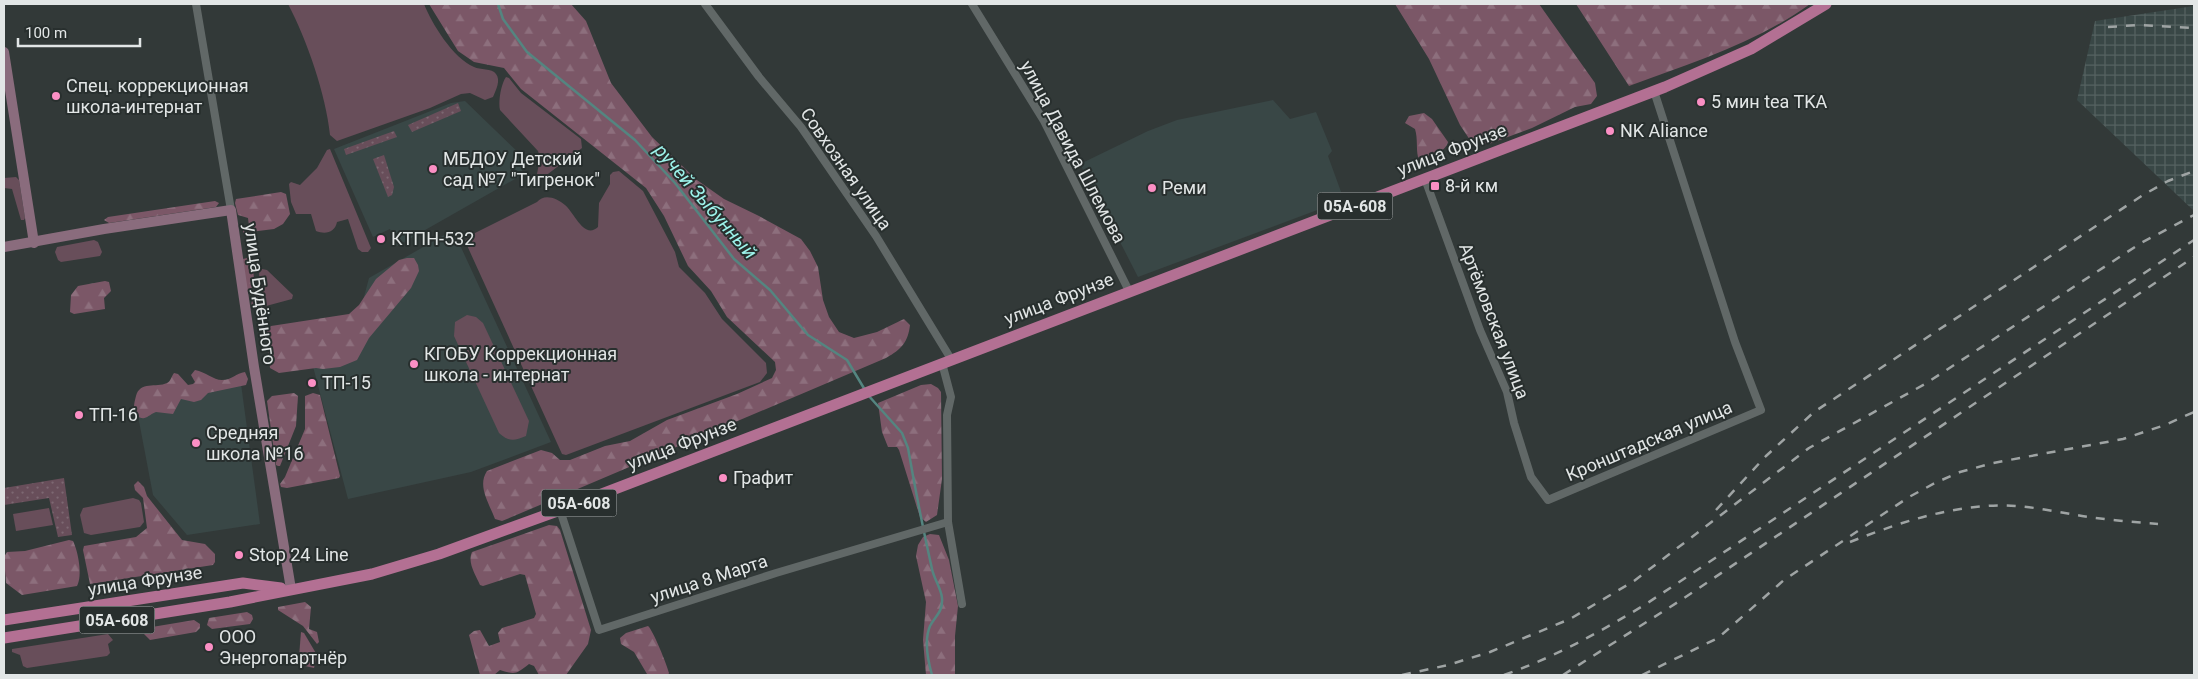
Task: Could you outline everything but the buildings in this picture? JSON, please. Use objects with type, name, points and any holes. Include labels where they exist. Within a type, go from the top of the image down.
[{"type":"main road","name":"улица Фрунзе","points":[[4,638],[230,602],[372,574],[439,554],[560,510],[1654,91],[1751,49],[1826,4]]},
{"type":"main road","points":[[4,52],[34,243]]},
{"type":"main road","points":[[4,247],[113,227],[231,210]]},
{"type":"main road","name":"улица Будённого","points":[[231,210],[254,367],[291,589]]},
{"type":"main road","name":"улица Фрунзе","points":[[4,620],[243,583],[291,589]]},
{"type":"street","name":"улица Будённого","points":[[196,4],[231,210]]},
{"type":"street","name":"Совхозная улица","points":[[705,4],[759,77],[807,134],[876,236],[947,361]]},
{"type":"street","name":"улица Давида Шлемова","points":[[972,4],[1044,121],[1129,291]]},
{"type":"street","name":"Кронштадская улица","points":[[1548,500],[1761,410],[1735,342],[1654,91]]},
{"type":"street","name":"Артёмовская улица","points":[[1425,179],[1480,330],[1507,392],[1514,423],[1531,476],[1548,500]]},
{"type":"street","points":[[947,361],[950,397],[947,414],[948,522],[962,604]]},
{"type":"street","name":"улица 8 Марта","points":[[560,510],[599,630],[776,573],[948,522]]},
{"type":"shaded area","points":[[288,4],[424,4],[444,40],[466,63],[494,72],[497,76],[497,88],[493,97],[485,100],[470,93],[461,94],[430,108],[337,141],[330,135],[328,119],[315,68]]},
{"type":"shaded area","points":[[2194,6],[2194,211],[2077,100],[2095,21]]},
{"type":"shaded area","points":[[506,77],[509,78],[521,93],[581,139],[582,148],[544,177],[539,177],[537,174],[540,158],[538,151],[500,110],[500,93]]},
{"type":"shaded area","points":[[1273,100],[1290,119],[1316,112],[1332,151],[1328,156],[1344,200],[1138,277],[1080,164],[1148,131],[1177,120]]},
{"type":"shaded area","name":"МБДОУ Детский сад №7 \"Тигренок\"","points":[[465,101],[523,157],[522,175],[397,246],[390,229],[373,237],[334,149],[451,103]]},
{"type":"shaded area","points":[[458,103],[461,111],[412,132],[408,125]]},
{"type":"shaded area","points":[[394,131],[397,137],[346,155],[344,149]]},
{"type":"shaded area","points":[[330,149],[371,248],[368,252],[362,252],[358,249],[348,219],[337,222],[330,232],[316,231],[311,214],[296,214],[291,202],[289,184],[291,182],[300,185],[317,168],[327,150]]},
{"type":"shaded area","points":[[384,155],[394,187],[392,195],[388,197],[373,159]]},
{"type":"shaded area","points":[[619,171],[643,191],[675,252],[679,267],[705,293],[722,319],[766,363],[767,373],[760,382],[566,455],[562,454],[465,241],[469,236],[547,197],[562,202],[584,228],[593,230],[598,227],[599,203],[610,184],[610,175],[613,172]]},
{"type":"shaded area","points":[[16,177],[19,180],[24,220],[21,220],[12,189],[4,188],[4,178]]},
{"type":"shaded area","name":"КГОБУ Коррекционная школа - интернат","points":[[453,230],[551,442],[471,472],[348,499],[311,359],[352,342],[369,278]]},
{"type":"shaded area","points":[[94,240],[98,242],[102,252],[100,256],[61,262],[58,260],[55,252],[57,247]]},
{"type":"shaded area","points":[[262,269],[267,270],[293,295],[292,299],[255,309],[251,305],[253,294],[260,288],[259,273]]},
{"type":"shaded area","points":[[467,315],[476,317],[483,323],[529,421],[526,436],[512,440],[499,433],[454,336],[455,322]]},
{"type":"shaded area","name":"Средняя школа №16","points":[[241,384],[260,524],[187,535],[153,495],[135,400]]},
{"type":"shaded area","points":[[64,478],[72,535],[58,537],[49,498],[4,505],[4,488]]},
{"type":"shaded area","points":[[133,498],[141,503],[144,522],[140,527],[91,535],[84,533],[80,515],[83,508]]},
{"type":"shaded area","points":[[49,508],[53,525],[16,531],[13,514]]},
{"type":"shaded area","points":[[108,634],[113,640],[108,644],[110,653],[107,656],[27,668],[23,666],[20,655],[12,652],[12,649]]},
{"type":"green space","points":[[429,4],[571,4],[586,21],[611,83],[652,137],[697,180],[724,199],[801,239],[818,267],[823,300],[829,317],[839,332],[854,338],[877,332],[904,319],[910,325],[906,341],[886,358],[507,519],[502,521],[495,519],[487,501],[483,483],[487,471],[541,450],[552,453],[560,460],[570,460],[605,446],[630,441],[667,420],[737,394],[772,378],[776,370],[775,362],[727,317],[711,291],[688,266],[664,216],[646,188],[521,89],[504,68],[474,62],[458,51]]},
{"type":"green space","points":[[1395,4],[1539,4],[1595,83],[1597,96],[1591,104],[1575,107],[1532,128],[1489,144],[1470,140],[1460,125],[1429,59]]},
{"type":"green space","points":[[1576,4],[1810,4],[1768,30],[1745,41],[1629,86]]},
{"type":"green space","points":[[1424,113],[1432,119],[1448,142],[1441,151],[1421,159],[1418,157],[1415,129],[1405,123],[1409,116]]},
{"type":"green space","points":[[281,192],[286,194],[290,214],[283,224],[274,229],[243,233],[243,228],[249,226],[248,218],[238,215],[236,199]]},
{"type":"green space","points":[[215,201],[219,203],[216,207],[109,223],[104,220],[108,217]]},
{"type":"green space","points":[[247,258],[253,262],[254,283],[251,289],[246,290],[243,259]]},
{"type":"green space","points":[[414,258],[419,271],[411,288],[369,338],[357,360],[340,367],[323,369],[316,368],[279,373],[270,368],[266,332],[271,326],[349,314],[359,305],[376,279],[399,260]]},
{"type":"green space","points":[[105,281],[109,282],[111,291],[104,298],[105,309],[74,314],[70,312],[71,295],[78,286]]},
{"type":"green space","points":[[195,370],[222,380],[245,372],[248,379],[246,385],[208,393],[201,400],[194,402],[181,399],[173,414],[156,412],[146,418],[135,415],[136,396],[141,388],[167,383],[174,373],[178,374],[188,385],[193,384],[195,382],[191,375]]},
{"type":"green space","points":[[931,384],[941,392],[942,479],[937,515],[926,522],[920,517],[899,450],[897,447],[888,447],[882,432],[878,403],[921,385]]},
{"type":"green space","points":[[294,393],[298,396],[296,426],[280,466],[278,466],[276,465],[267,401],[272,396]]},
{"type":"green space","points":[[313,393],[320,395],[340,476],[339,478],[287,488],[281,487],[280,484],[285,477],[305,429],[305,396]]},
{"type":"green space","points":[[138,481],[144,487],[147,496],[182,540],[205,544],[215,554],[215,562],[213,565],[90,584],[83,550],[84,546],[136,537],[147,528],[143,498],[135,490],[134,485]]},
{"type":"green space","points":[[549,525],[557,526],[560,530],[591,630],[588,644],[566,675],[539,675],[534,666],[529,664],[516,673],[500,670],[494,675],[480,675],[469,635],[474,631],[480,630],[489,646],[500,642],[498,633],[502,628],[534,618],[536,614],[525,575],[520,574],[483,586],[480,585],[471,565],[472,552]]},
{"type":"green space","points":[[930,534],[939,535],[949,560],[958,606],[955,636],[955,675],[926,675],[923,640],[926,602],[916,556],[918,545],[923,537]]},
{"type":"green space","points":[[69,540],[73,541],[77,551],[80,576],[77,586],[22,595],[6,583],[4,557],[7,552],[25,551]]},
{"type":"green space","points":[[305,602],[311,607],[309,629],[317,632],[319,642],[317,644],[303,626],[278,610],[278,607]]},
{"type":"green space","points":[[247,612],[252,615],[253,619],[250,624],[212,629],[207,625],[209,618]]},
{"type":"green space","points":[[194,620],[200,624],[200,628],[196,632],[150,640],[144,634],[146,628]]},
{"type":"green space","points":[[648,626],[663,656],[668,675],[647,674],[634,652],[621,644],[620,638],[626,633]]},
{"type":"green space","points":[[301,632],[304,633],[317,655],[314,668],[305,666],[299,657]]},
{"type":"waterway","name":"ручей Зыбунный","points":[[498,4],[503,19],[527,52],[635,140],[675,183],[734,259],[770,290],[808,335],[847,360],[865,390]]},
{"type":"waterway","name":"ручей Зыбунный","points":[[868,395],[902,433],[908,448],[932,569],[942,598],[940,610],[930,626],[927,638],[928,657],[932,675]]},
{"type":"railway","points":[[2108,27],[2137,25],[2194,28]]},
{"type":"railway","points":[[1716,510],[1766,456],[1814,412],[2143,195],[2168,181],[2194,171]]},
{"type":"railway","points":[[1402,675],[1448,665],[1490,652],[1570,619],[1634,581],[1809,448],[1925,384],[2141,243],[2194,215]]},
{"type":"railway","points":[[1504,675],[1577,643],[1646,604],[2194,240]]},
{"type":"railway","points":[[1563,675],[1678,602],[2194,257]]},
{"type":"railway","points":[[1642,675],[1718,638],[1784,580],[1909,497],[1935,483],[1960,472],[1993,463],[2123,439],[2165,425],[2194,412]]},
{"type":"railway","points":[[1850,542],[1934,514],[1951,510],[1999,505],[2101,519],[2158,524]]},
{"type":"place","name":"Спец. коррекционная школа-интернат","points":[[56,96]]},
{"type":"place","name":"5 мин tea TKA","points":[[1701,102]]},
{"type":"place","name":"NK Aliance","points":[[1610,131]]},
{"type":"place","name":"МБДОУ Детский сад №7 \"Тигренок\"","points":[[433,169]]},
{"type":"place","name":"8-й км","points":[[1435,186]]},
{"type":"place","name":"Реми","points":[[1152,188]]},
{"type":"place","name":"КТПН-532","points":[[381,239]]},
{"type":"place","name":"КГОБУ Коррекционная школа - интернат","points":[[414,364]]},
{"type":"place","name":"ТП-15","points":[[312,383]]},
{"type":"place","name":"ТП-16","points":[[79,415]]},
{"type":"place","name":"Средняя школа №16","points":[[196,443]]},
{"type":"place","name":"Графит","points":[[723,478]]},
{"type":"place","name":"Stop 24 Line","points":[[239,555]]},
{"type":"place","name":"ООО Энергопартнёр","points":[[209,647]]}]
